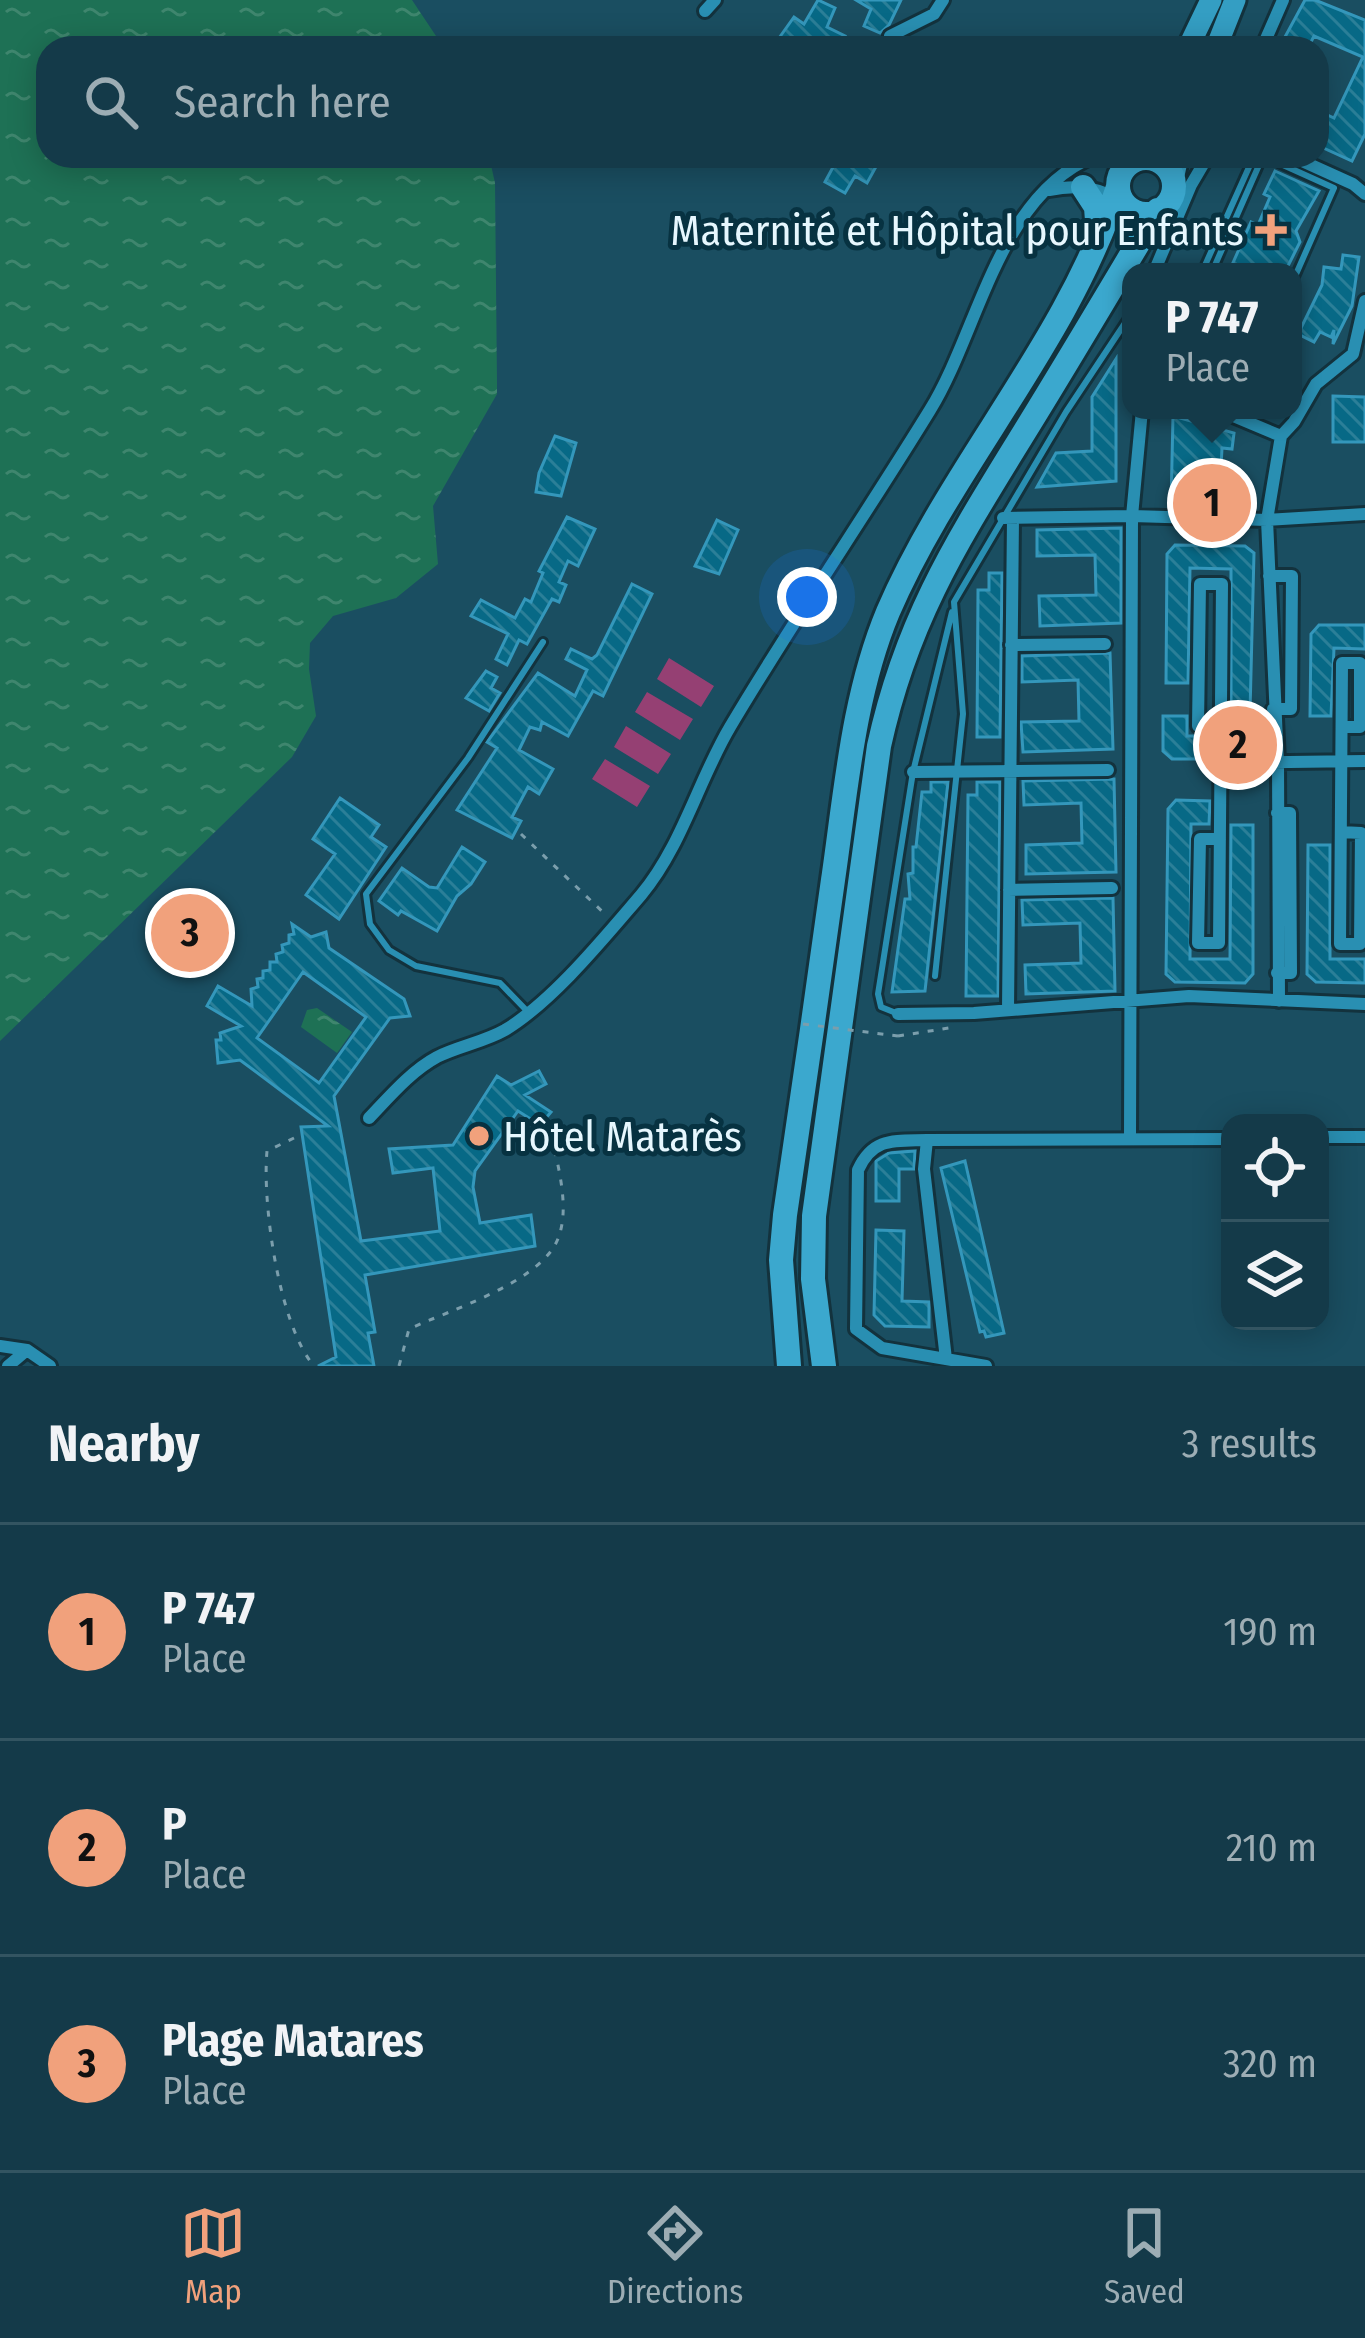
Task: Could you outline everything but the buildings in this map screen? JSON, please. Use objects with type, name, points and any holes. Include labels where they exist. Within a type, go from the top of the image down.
[{"type":"highway","points":[[1127,175],[1140,213],[1172,190]]},
{"type":"highway","points":[[789,1366],[781,1261],[785,1215],[848,772],[866,684],[887,616],[910,566],[1045,341],[1127,175]]},
{"type":"highway","points":[[1083,187],[1096,207],[1096,242]]},
{"type":"highway","points":[[1128,263],[1172,190]]},
{"type":"highway","points":[[824,1366],[813,1279],[814,1216],[878,746],[890,698],[920,612],[945,563],[1122,272]]},
{"type":"main road","points":[[1194,36],[1211,0]]},
{"type":"main road","points":[[1221,36],[1235,0]]},
{"type":"street","points":[[890,36],[934,14],[943,0]]},
{"type":"street","points":[[1267,36],[1283,0]]},
{"type":"street","points":[[369,1118],[426,1065],[505,1030],[528,1012],[615,923],[667,857],[727,732],[932,407],[998,260],[1048,190],[1074,168]]},
{"type":"street","points":[[1156,263],[1172,190],[1195,168]]},
{"type":"street","points":[[1318,168],[1365,194]]},
{"type":"street","points":[[1048,190],[1127,175]]},
{"type":"street","points":[[1302,408],[1316,384],[1359,357],[1365,301]]},
{"type":"street","points":[[1130,1139],[1132,516],[1141,419]]},
{"type":"street","points":[[1245,419],[1280,436]]},
{"type":"street","points":[[1279,1001],[1278,763],[1267,520],[1280,436],[1296,419]]},
{"type":"street","points":[[1007,1009],[1008,518],[1267,520],[1365,514]]},
{"type":"street","points":[[1269,576],[1292,575],[1291,709],[1273,709]]},
{"type":"street","points":[[1220,839],[1200,839],[1198,943],[1219,943],[1222,763],[1222,584],[1200,584],[1198,726],[1221,726]]},
{"type":"street","points":[[1011,645],[1105,644]]},
{"type":"street","points":[[1341,832],[1361,832],[1360,944],[1340,944],[1342,663],[1360,663],[1360,727],[1342,727]]},
{"type":"street","points":[[1222,763],[1365,760]]},
{"type":"street","points":[[914,772],[1108,770]]},
{"type":"street","points":[[1009,890],[1112,888]]},
{"type":"street","points":[[898,1014],[1189,996],[1365,1004]]},
{"type":"street","points":[[1329,1138],[1365,1137]]},
{"type":"street","points":[[986,1366],[882,1348],[856,1329],[858,1170],[866,1153],[879,1142],[1221,1138]]},
{"type":"street","points":[[927,1140],[924,1169],[947,1362]]},
{"type":"street","points":[[0,1346],[27,1350],[50,1366]]},
{"type":"street","points":[[8,1366],[27,1350]]},
{"type":"lane","points":[[1206,263],[1254,168]]},
{"type":"lane","points":[[1216,263],[1255,168]]},
{"type":"lane","points":[[1288,168],[1334,188],[1301,263]]},
{"type":"lane","points":[[898,1014],[881,1007],[878,994],[914,772],[954,602],[1008,518],[1066,412],[1122,328]]},
{"type":"lane","points":[[935,976],[963,714],[954,602]]},
{"type":"lane","points":[[528,1012],[500,983],[416,966],[389,950],[370,924],[366,894],[468,758],[543,642]]},
{"type":"path","points":[[520,835],[615,923]]},
{"type":"path","points":[[803,1024],[898,1036],[954,1027]]},
{"type":"path","points":[[294,1138],[267,1151],[264,1178],[282,1300],[301,1350],[314,1366]]},
{"type":"path","points":[[399,1366],[409,1330],[531,1272],[557,1242],[564,1194],[556,1151]]},
{"type":"shaded area","points":[[669,658],[714,686],[701,707],[657,679]]},
{"type":"shaded area","points":[[647,692],[693,719],[680,740],[635,712]]},
{"type":"shaded area","points":[[626,726],[671,754],[658,774],[614,747]]},
{"type":"shaded area","points":[[605,759],[650,786],[637,807],[592,779]]},
{"type":"water","points":[[0,0],[412,0],[436,36],[36,36],[36,168],[492,168],[497,394],[433,506],[438,564],[396,598],[333,616],[310,643],[316,716],[292,757],[0,1041]]},
{"type":"water","points":[[317,1008],[352,1032],[337,1053],[301,1027],[307,1010]]},
{"type":"place","name":"Maternité et Hôpital pour Enfants","points":[[1271,230]]},
{"type":"place","name":"P 747","points":[[1212,503]]},
{"type":"place","name":"P","points":[[1238,745]]},
{"type":"place","name":"Plage Matares","points":[[190,933]]},
{"type":"place","name":"Hôtel Matarès","points":[[479,1136]]}]
